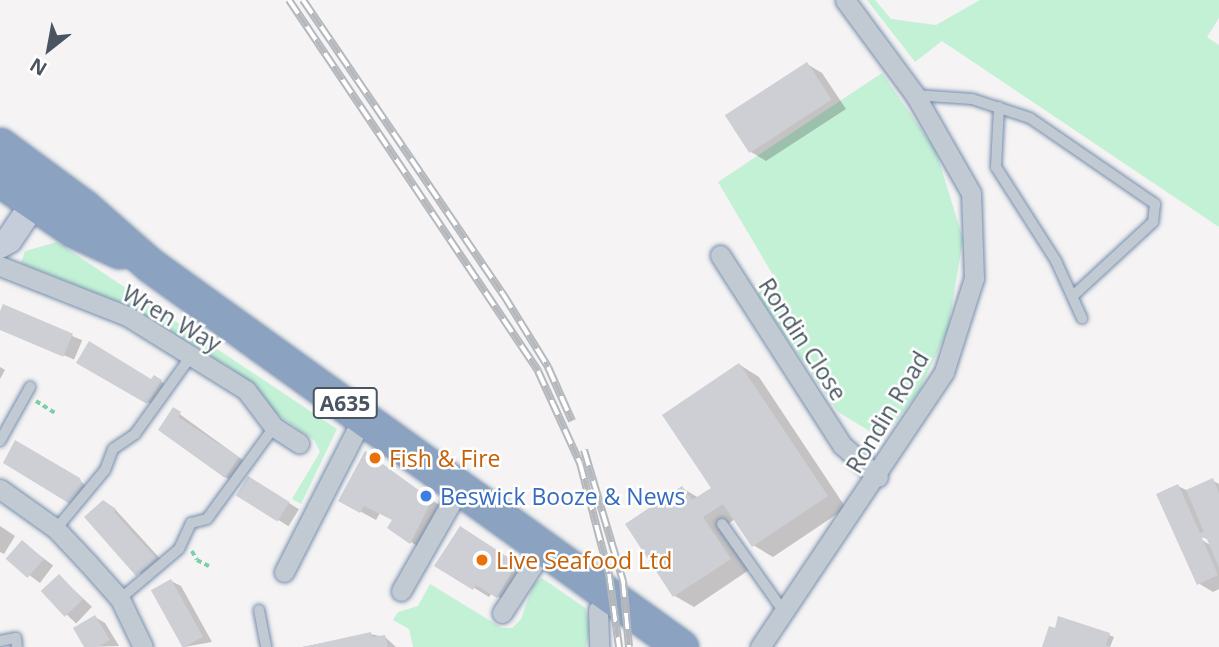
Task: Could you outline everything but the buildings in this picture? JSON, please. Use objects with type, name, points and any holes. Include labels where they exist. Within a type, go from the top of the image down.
[{"type":"highway","name":"A635","points":[[0,145],[17,190],[150,265],[681,647]]},
{"type":"street","name":"Rondin Road","points":[[760,647],[878,477],[944,372],[974,278],[971,193],[915,95],[845,0]]},
{"type":"street","points":[[0,245],[9,240],[17,190]]},
{"type":"street","name":"Rondin Close","points":[[720,255],[842,445],[878,477]]},
{"type":"street","name":"Wren Way","points":[[0,266],[127,316],[246,390],[274,427],[299,443]]},
{"type":"street","points":[[285,572],[363,417]]},
{"type":"street","points":[[401,591],[460,487]]},
{"type":"street","points":[[0,489],[56,529],[120,599],[143,647]]},
{"type":"street","points":[[502,613],[544,548]]},
{"type":"street","points":[[598,610],[599,647]]},
{"type":"lane","points":[[915,95],[972,99],[1030,118],[1155,204],[1153,222],[1074,295]]},
{"type":"lane","points":[[999,107],[996,167],[1074,295],[1082,318]]},
{"type":"lane","points":[[56,529],[105,470],[113,449],[135,434],[191,356]]},
{"type":"lane","points":[[0,441],[29,391]]},
{"type":"lane","points":[[120,599],[184,541],[191,523],[207,519],[274,427]]},
{"type":"lane","points":[[722,524],[784,612]]},
{"type":"lane","points":[[259,610],[266,647]]},
{"type":"lane","points":[[0,641],[16,638],[18,647]]},
{"type":"path","points":[[29,391],[55,413]]},
{"type":"path","points":[[184,541],[197,560],[211,567]]},
{"type":"green space","points":[[867,0],[875,0],[891,19],[936,25],[980,0],[1219,0],[1219,18],[1207,37],[1219,45],[1219,227],[942,41],[915,62]]},
{"type":"green space","points":[[882,73],[936,151],[963,239],[948,330],[919,391],[891,428],[876,435],[838,412],[757,295],[773,275],[718,182]]},
{"type":"green space","points":[[57,242],[337,429],[301,504],[292,499],[320,452],[314,440],[274,412],[256,387],[228,366],[126,305],[21,263],[25,251]]},
{"type":"green space","points":[[542,578],[585,608],[590,628],[586,647],[413,647],[409,629],[393,620],[398,612],[418,606],[430,584],[502,628],[512,628],[521,619],[533,585]]},
{"type":"railway","points":[[289,0],[538,371],[580,463],[609,574],[619,647]]},
{"type":"railway","points":[[303,0],[503,294],[548,367],[572,421]]},
{"type":"railway","points":[[584,450],[623,581],[629,647]]},
{"type":"place","name":"Fish & Fire","points":[[375,458]]},
{"type":"place","name":"Beswick Booze & News","points":[[426,496]]},
{"type":"place","name":"Live Seafood Ltd","points":[[482,560]]}]
